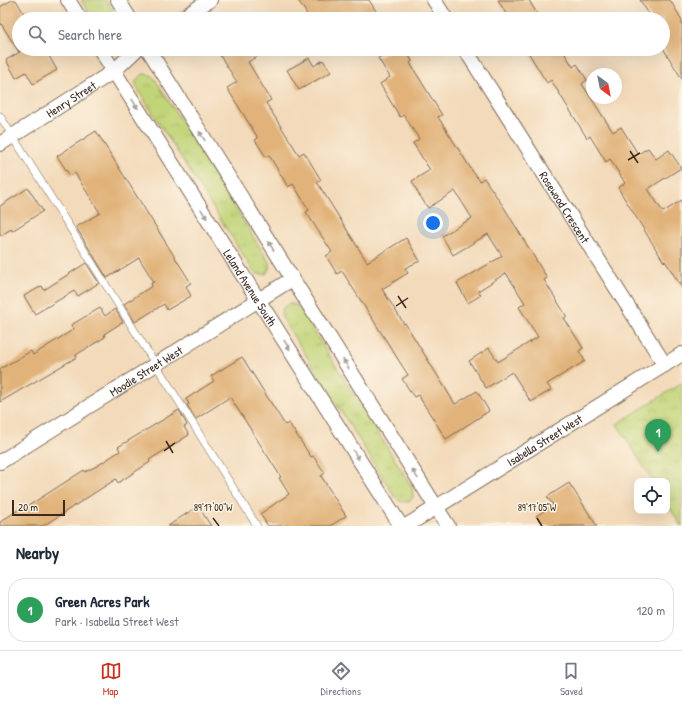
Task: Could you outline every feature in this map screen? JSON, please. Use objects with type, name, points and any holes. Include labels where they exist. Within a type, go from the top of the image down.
[{"type":"street","points":[[68,0],[76,12]]},
{"type":"street","points":[[118,0],[126,12]]},
{"type":"street","points":[[192,12],[210,0]]},
{"type":"street","points":[[434,0],[442,12]]},
{"type":"street","name":"Leland Avenue South","points":[[104,56],[401,526]]},
{"type":"street","name":"Henry Street","points":[[0,144],[114,71],[130,56]]},
{"type":"street","points":[[152,56],[448,526]]},
{"type":"street","name":"Rosewood Crescent","points":[[469,56],[665,365]]},
{"type":"street","name":"Moodie Street West","points":[[0,462],[292,279]]},
{"type":"street","name":"Isabella Street West","points":[[406,526],[682,354]]},
{"type":"lane","points":[[0,116],[157,363],[257,526]]},
{"type":"green space","points":[[81,0],[106,0],[114,12],[89,12]]},
{"type":"green space","points":[[143,74],[151,75],[155,79],[269,262],[270,267],[266,274],[258,274],[254,272],[138,90],[135,81]]},
{"type":"green space","points":[[289,303],[296,305],[300,309],[412,487],[413,497],[409,502],[399,501],[395,497],[283,319],[281,314],[283,308]]},
{"type":"green space","points":[[682,383],[682,526],[670,508],[670,478],[651,478],[617,424]]},
{"type":"building","points":[[12,0],[16,0],[23,12],[12,12],[12,41],[0,22],[0,7]]},
{"type":"building","points":[[298,0],[369,0],[377,12],[306,12]]},
{"type":"building","points":[[498,0],[529,0],[536,12],[505,12]]},
{"type":"building","points":[[640,0],[670,0],[682,20],[682,79],[668,56],[670,56],[670,12],[648,12]]},
{"type":"building","points":[[13,56],[49,56],[57,70],[33,84],[26,72],[16,78],[6,60]]},
{"type":"building","points":[[220,56],[258,56],[248,62],[271,100],[266,103],[299,155],[304,152],[321,180],[317,182],[367,262],[406,238],[420,261],[405,268],[408,273],[382,289],[455,404],[477,391],[489,411],[446,439],[418,395],[414,397],[402,379],[408,375],[342,271],[337,274],[326,256],[332,252],[306,212],[309,210],[293,184],[288,187],[269,155],[266,157],[255,140],[258,138],[227,88],[237,82]]},
{"type":"building","points":[[381,56],[409,56],[412,61],[410,63],[442,115],[438,117],[473,172],[480,181],[484,178],[505,209],[547,278],[544,280],[567,317],[564,318],[583,348],[579,351],[585,361],[547,384],[551,390],[531,402],[512,372],[486,388],[469,361],[489,348],[498,362],[538,337],[519,307],[525,303],[506,273],[478,291],[481,295],[468,303],[457,283],[502,256],[488,234],[453,255],[442,236],[472,218],[455,191],[428,208],[418,193],[412,181],[430,170],[413,143],[419,139],[404,115],[400,117],[380,84],[390,77],[378,58]]},
{"type":"building","points":[[530,56],[566,56],[573,67],[577,64],[586,78],[586,81],[582,84],[586,90],[586,104],[595,104],[613,132],[621,127],[638,154],[648,148],[656,159],[669,150],[681,168],[648,189],[663,212],[682,200],[682,288],[618,188],[625,183],[610,159],[606,162],[590,136],[587,138],[551,80],[547,83]]},
{"type":"building","points":[[309,58],[314,66],[323,60],[331,72],[299,90],[287,70]]},
{"type":"building","points":[[96,131],[191,283],[186,286],[191,296],[167,310],[164,304],[135,322],[124,304],[152,286],[151,283],[154,282],[139,258],[107,278],[76,227],[100,213],[75,173],[70,176],[57,156]]},
{"type":"building","points":[[28,188],[43,211],[12,231],[11,229],[0,236],[0,206]]},
{"type":"building","points":[[86,263],[99,283],[78,296],[74,291],[35,314],[24,296],[42,286],[44,290]]},
{"type":"building","points":[[100,308],[105,316],[115,309],[123,322],[104,334],[105,337],[76,355],[77,357],[0,402],[0,369],[31,351],[33,355],[74,329],[71,325]]},
{"type":"building","points":[[242,357],[285,425],[289,423],[311,457],[313,456],[325,473],[321,476],[346,516],[330,526],[268,526],[260,514],[289,494],[279,478],[281,477],[230,397],[196,419],[187,405],[189,404],[186,399],[214,381],[211,376]]},
{"type":"building","points":[[179,410],[187,425],[184,427],[189,435],[149,460],[150,462],[118,483],[116,479],[43,526],[0,526],[0,522],[21,508],[22,510],[84,470],[85,472],[97,466],[120,451],[118,447]]},
{"type":"building","points":[[569,483],[597,526],[543,526],[536,516],[553,505],[547,497]]},
{"type":"building","points":[[198,506],[211,526],[168,526]]},
{"type":"place","name":"Green Acres Park","points":[[658,452]]}]
